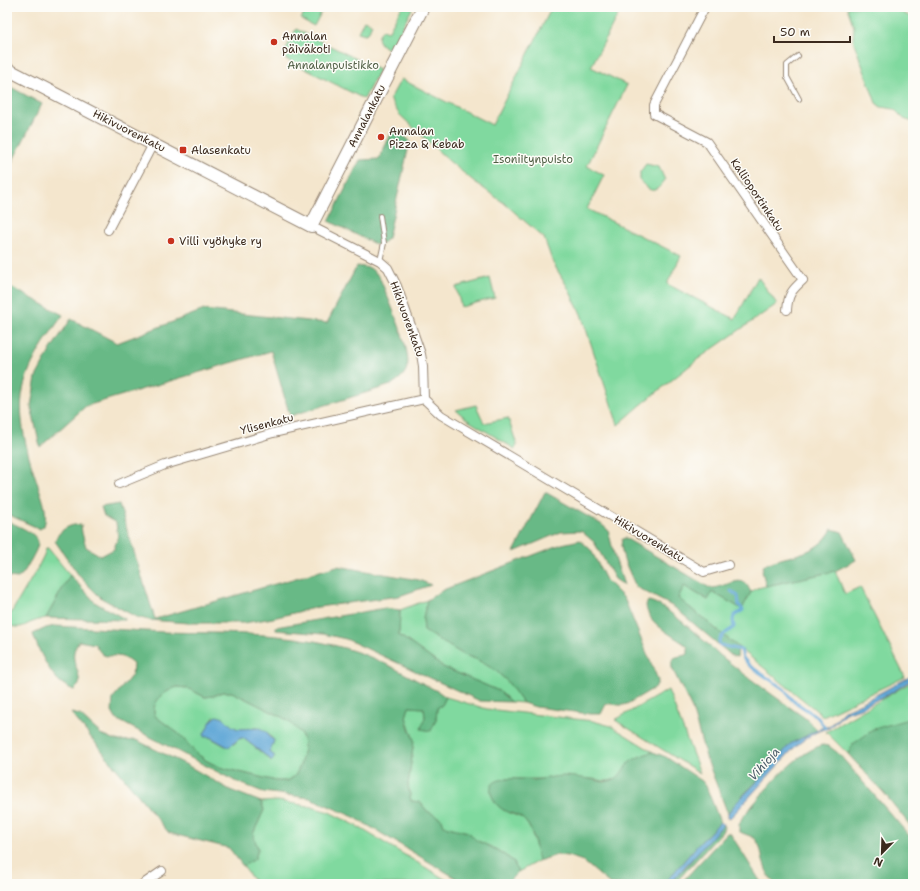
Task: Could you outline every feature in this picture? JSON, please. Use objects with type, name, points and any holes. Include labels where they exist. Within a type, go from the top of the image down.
[{"type":"street","name":"Annalankatu","points":[[311,226],[423,7]]},
{"type":"street","name":"Kallioportinkatu","points":[[705,7],[654,105],[654,114],[707,142],[803,280],[793,290],[788,299],[787,310]]},
{"type":"street","name":"Hikivuorenkatu","points":[[7,69],[380,261],[388,268],[397,286],[421,354],[424,398],[440,415],[704,572],[728,565]]},
{"type":"street","points":[[108,230],[153,144]]},
{"type":"street","name":"Ylisenkatu","points":[[119,484],[165,465],[273,433],[424,398]]},
{"type":"street","points":[[143,884],[162,871]]},
{"type":"lane","points":[[798,56],[787,65],[787,77],[799,99]]},
{"type":"lane","points":[[380,216],[384,242],[380,261]]},
{"type":"green space","points":[[308,7],[324,7],[314,26],[301,19]]},
{"type":"green space","points":[[402,7],[413,7],[391,49],[384,47],[378,39],[380,33],[383,30],[388,32]]},
{"type":"green space","name":"Isoniitynpuisto","points":[[552,7],[622,7],[591,67],[627,85],[587,166],[604,175],[587,209],[681,256],[667,284],[735,319],[758,277],[777,304],[698,359],[618,425],[581,314],[567,286],[553,263],[544,238],[504,203],[449,161],[399,114],[390,99],[401,79],[492,125]]},
{"type":"green space","points":[[847,7],[891,7],[913,18],[913,122],[904,119],[894,109],[881,107],[876,103],[853,40],[854,27]]},
{"type":"green space","points":[[364,20],[372,24],[368,33],[365,34],[358,32]]},
{"type":"green space","name":"Annalanpuistikko","points":[[296,29],[379,70],[364,99],[282,57]]},
{"type":"green space","points":[[7,85],[42,104],[7,172]]},
{"type":"green space","points":[[394,127],[410,141],[388,238],[379,246],[329,221],[360,160],[379,159]]},
{"type":"green space","points":[[646,164],[659,167],[665,180],[656,190],[650,190],[640,181],[640,172]]},
{"type":"green space","points":[[357,266],[370,268],[379,276],[403,336],[408,360],[407,367],[403,375],[391,385],[290,416],[271,351],[86,406],[40,447],[31,406],[36,377],[51,349],[71,319],[117,343],[204,310],[327,323]]},
{"type":"green space","points":[[490,278],[495,298],[461,307],[456,287]]},
{"type":"green space","points":[[7,285],[63,315],[32,364],[24,385],[22,396],[21,407],[25,440],[46,515],[44,526],[40,529],[7,514]]},
{"type":"green space","points":[[476,405],[484,423],[508,418],[517,445],[515,449],[469,421],[456,410]]},
{"type":"green space","points":[[545,492],[601,524],[608,530],[624,585],[615,579],[594,542],[581,531],[561,532],[514,552]]},
{"type":"green space","points":[[119,504],[155,619],[337,566],[419,580],[431,585],[399,596],[318,607],[273,618],[244,623],[188,623],[149,620],[136,617],[101,598],[80,577],[55,541],[65,528],[73,525],[81,525],[86,547],[101,556],[114,549],[118,537],[116,523],[104,516],[101,507]]},
{"type":"green space","points":[[7,521],[30,532],[34,535],[38,542],[37,549],[31,560],[24,572],[18,578],[7,577]]},
{"type":"green space","points":[[832,529],[842,532],[856,560],[835,571],[766,586],[762,571],[764,565],[811,550],[826,538]]},
{"type":"green space","points":[[625,538],[710,588],[737,581],[744,582],[747,585],[751,592],[742,609],[712,592],[708,600],[684,586],[678,598],[738,647],[737,657],[732,656],[674,607],[636,587],[624,560],[621,546],[622,539]]},
{"type":"green space","points":[[580,540],[591,550],[606,580],[624,598],[658,680],[656,687],[627,704],[606,704],[601,714],[590,714],[536,707],[523,703],[507,681],[495,670],[476,659],[464,655],[424,631],[423,618],[427,600],[443,590],[562,544]]},
{"type":"green space","points":[[46,548],[48,548],[70,575],[46,618],[20,627],[8,625],[7,620],[37,569]]},
{"type":"green space","points":[[835,571],[845,594],[860,587],[905,677],[823,716],[678,598],[684,586],[708,600],[712,592],[742,609],[751,592],[757,588]]},
{"type":"green space","points":[[70,575],[96,603],[125,620],[46,618]]},
{"type":"green space","points":[[427,600],[423,618],[424,631],[464,655],[476,659],[495,670],[507,681],[523,703],[511,702],[499,691],[443,667],[399,635],[400,610]]},
{"type":"green space","points":[[648,601],[664,608],[731,664],[805,718],[818,730],[790,744],[764,775],[746,792],[728,813],[706,757],[692,709],[672,668],[672,660],[676,657],[688,654],[688,648],[651,618],[647,612],[646,605]]},
{"type":"green space","points":[[385,608],[400,610],[399,635],[443,667],[499,691],[511,702],[480,701],[346,639],[323,634],[276,630],[276,627]]},
{"type":"green space","points":[[55,626],[286,637],[334,645],[378,660],[399,670],[446,697],[442,705],[437,708],[436,720],[431,731],[421,729],[425,717],[424,708],[409,707],[406,717],[414,740],[408,785],[411,801],[420,802],[427,811],[442,819],[444,826],[468,832],[476,840],[497,850],[513,861],[518,872],[506,884],[466,884],[354,817],[310,798],[263,792],[235,781],[116,719],[112,712],[113,698],[132,675],[133,664],[125,658],[106,656],[98,650],[95,644],[79,641],[75,648],[74,658],[79,678],[79,685],[74,690],[60,682],[52,673],[40,653],[33,634]],"holes":[[[177,687],[187,688],[205,697],[213,696],[222,692],[232,692],[290,722],[301,734],[304,742],[300,766],[295,776],[288,781],[276,781],[219,767],[196,753],[179,734],[155,716],[154,711],[157,702],[163,694]]]},
{"type":"green space","points":[[913,681],[913,719],[908,719],[853,744],[848,754],[826,732]]},
{"type":"green space","points":[[177,687],[187,688],[205,697],[213,696],[222,692],[232,692],[290,722],[301,734],[304,742],[300,766],[295,776],[288,781],[276,781],[219,767],[196,753],[179,734],[155,716],[155,706],[163,694]],"holes":[[[214,717],[224,718],[232,726],[238,729],[257,728],[263,730],[274,740],[269,752],[274,758],[272,761],[243,738],[239,739],[234,744],[225,746],[204,734]]]},
{"type":"green space","points":[[668,690],[700,773],[615,720]]},
{"type":"green space","points":[[446,697],[487,709],[593,721],[611,726],[653,752],[634,760],[627,766],[620,776],[611,781],[593,779],[503,779],[491,792],[492,796],[501,808],[508,813],[521,817],[529,827],[534,838],[538,861],[518,872],[513,861],[497,850],[476,840],[468,832],[444,826],[442,819],[427,811],[420,802],[411,801],[408,785],[414,740],[406,717],[409,707],[424,708],[425,717],[422,729],[436,720],[437,708],[442,705]]},
{"type":"green space","points":[[71,713],[80,715],[103,736],[120,741],[136,740],[187,765],[230,790],[261,802],[264,810],[253,834],[258,849],[255,859],[243,866],[229,848],[169,833]]},
{"type":"green space","points":[[908,719],[913,719],[913,829],[884,793],[848,754],[853,744],[874,729]]},
{"type":"green space","points":[[822,745],[829,746],[838,753],[913,840],[913,884],[775,884],[766,869],[756,840],[739,831],[739,825],[742,818],[778,776],[799,758]]},
{"type":"green space","points":[[653,752],[666,757],[702,781],[706,786],[720,822],[664,884],[610,884],[583,861],[568,856],[557,855],[538,861],[531,829],[525,821],[517,815],[499,807],[492,796],[491,788],[493,783],[498,780],[534,780],[564,776],[604,782],[610,781],[620,775],[630,762]]},
{"type":"green space","points":[[278,801],[308,806],[329,812],[355,825],[453,884],[256,884],[243,866],[255,859],[258,849],[253,834],[264,810],[261,802]]},
{"type":"green space","points":[[723,825],[724,827],[722,832],[674,884],[669,884],[686,867]]},
{"type":"green space","points":[[727,833],[730,833],[762,884],[680,884]]},
{"type":"water","points":[[913,675],[913,679],[891,693],[860,708],[845,713],[829,728],[815,733],[800,742],[734,814],[730,818],[728,817],[728,813],[736,803],[764,775],[790,744],[823,727],[828,727],[845,710]]},
{"type":"water","points":[[217,716],[224,718],[232,726],[238,729],[260,728],[268,733],[269,737],[274,740],[269,752],[275,756],[272,761],[271,762],[270,759],[243,738],[239,739],[228,747],[210,737],[204,737],[204,734],[211,721]]},
{"type":"water","points":[[720,822],[723,824],[722,826],[669,884],[664,884],[695,848]]},
{"type":"waterway","points":[[731,591],[738,596],[739,605],[743,610],[734,616],[734,627],[723,635],[719,641],[720,645],[741,650],[743,658],[750,666],[784,689],[792,700],[818,718],[825,728]]},
{"type":"place","name":"Annalan päiväkoti","points":[[274,42]]},
{"type":"place","name":"Annalan Pizza & Kebab","points":[[381,137]]},
{"type":"place","name":"Alasenkatu","points":[[183,150]]},
{"type":"place","name":"Villi vyöhyke ry","points":[[171,241]]},
{"type":"water label","name":"Vihioja","points":[[764,764]]}]
